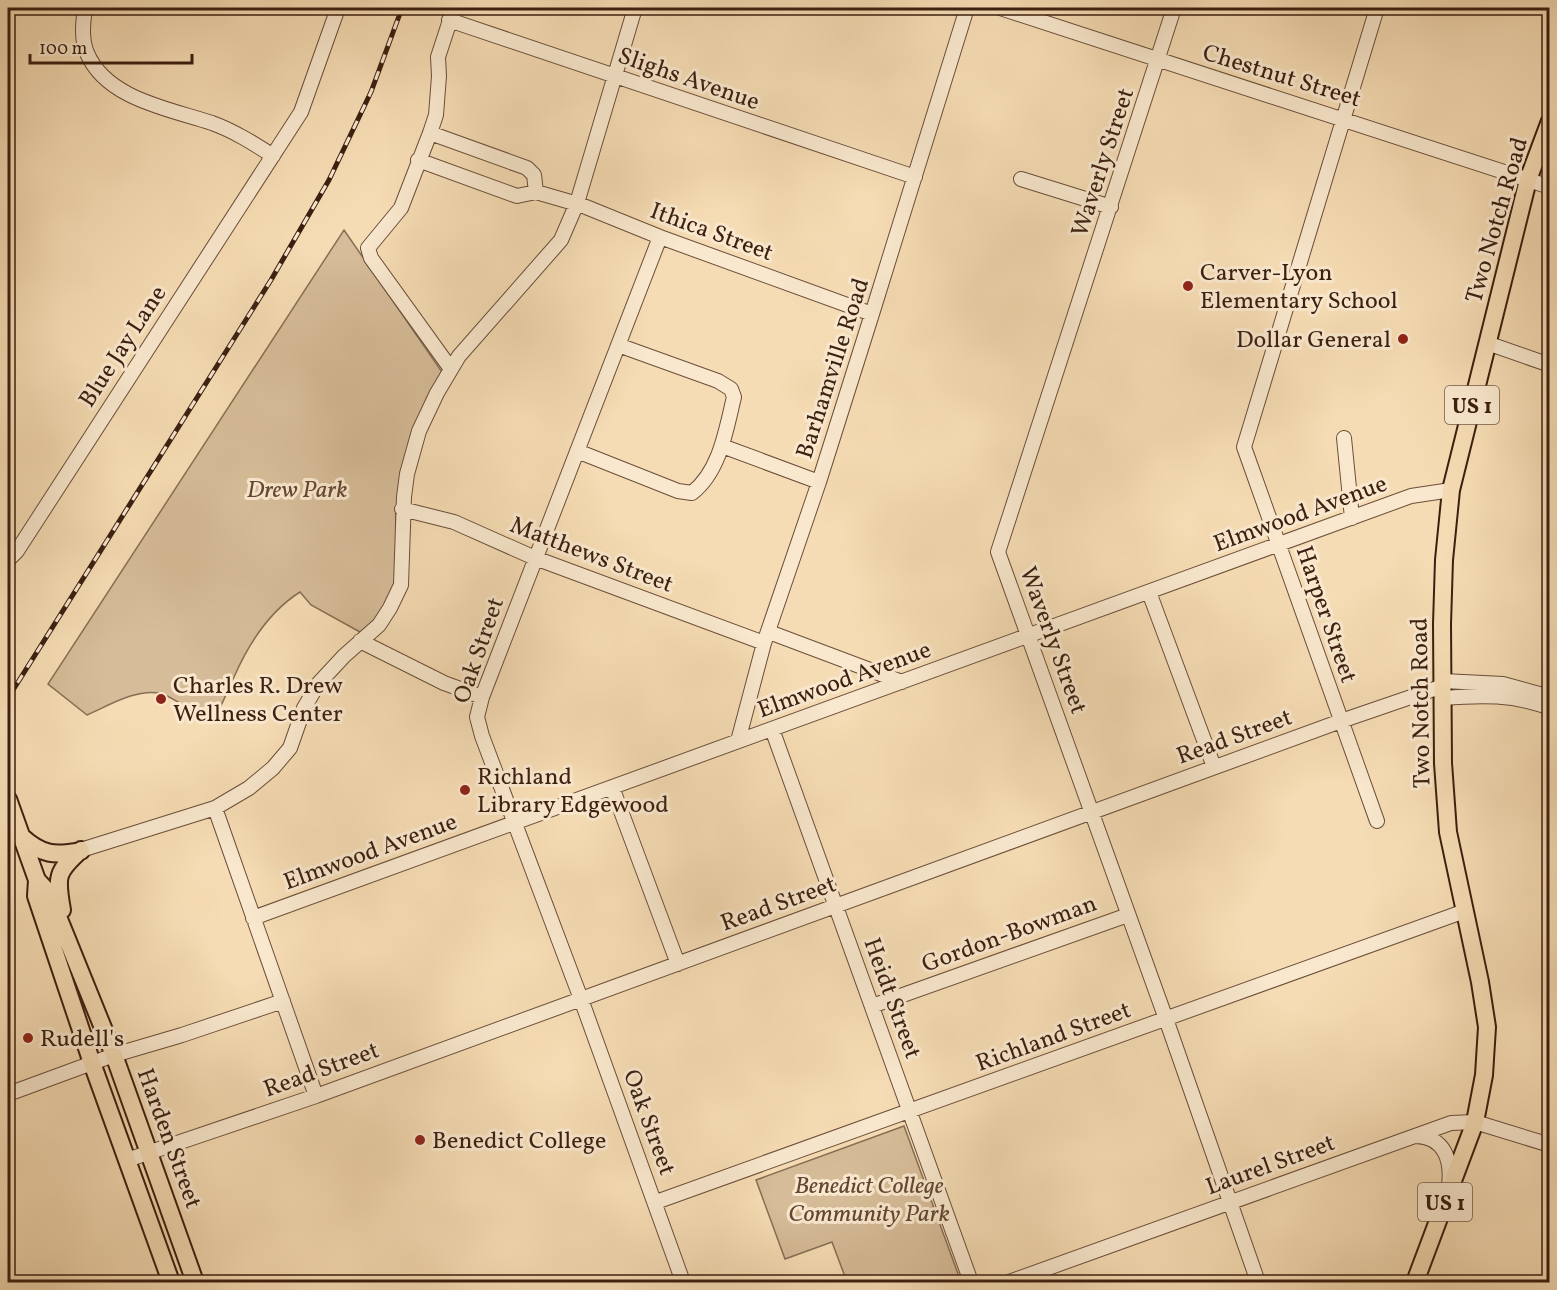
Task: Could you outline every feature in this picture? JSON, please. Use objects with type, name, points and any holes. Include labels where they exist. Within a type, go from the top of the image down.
[{"type":"main road","name":"Two Notch Road","points":[[1415,1282],[1475,1122],[1484,1075],[1487,1027],[1480,982],[1448,832],[1443,763],[1442,613],[1451,490],[1528,180],[1550,121]]},
{"type":"main road","name":"Harden Street","points":[[8,799],[37,880],[36,896],[92,1063],[171,1282]]},
{"type":"main road","points":[[22,837],[32,846],[45,852],[57,854],[81,850]]},
{"type":"main road","points":[[68,940],[58,880],[64,866],[81,850]]},
{"type":"main road","name":"Harden Street","points":[[37,880],[48,892],[114,1055],[195,1282]]},
{"type":"street","points":[[85,8],[82,30],[86,52],[98,73],[112,84],[148,104],[214,124],[241,136],[273,156]]},
{"type":"street","name":"Blue Jay Lane","points":[[8,560],[17,551],[301,112],[338,8]]},
{"type":"street","points":[[81,850],[214,808],[249,788],[273,768],[290,748],[304,708],[318,684],[360,641],[380,625],[401,585],[402,509],[407,474],[419,431],[437,393],[459,356],[561,240],[577,203],[635,8]]},
{"type":"street","name":"Barhamville Road","points":[[738,741],[766,638],[873,314],[967,8]]},
{"type":"street","name":"Chestnut Street","points":[[1000,8],[1342,117],[1550,187]]},
{"type":"street","name":"Waverly Street","points":[[1174,8],[998,552],[1093,812],[1228,1203],[1258,1282]]},
{"type":"street","name":"Harper Street","points":[[1377,8],[1342,117],[1244,447],[1377,821]]},
{"type":"street","points":[[451,14],[438,57],[436,115],[430,133],[401,208],[368,248],[371,258],[451,369]]},
{"type":"street","name":"Slighs Avenue","points":[[451,14],[614,76],[915,177]]},
{"type":"street","points":[[430,133],[526,168],[534,175],[536,192]]},
{"type":"street","name":"Ithica Street","points":[[418,160],[517,196],[536,192],[577,203],[660,237],[873,314]]},
{"type":"street","points":[[1021,179],[1111,207]]},
{"type":"street","name":"Oak Street","points":[[660,237],[482,697],[477,717],[482,736],[581,999],[683,1282]]},
{"type":"street","points":[[1487,343],[1550,365]]},
{"type":"street","points":[[577,451],[678,491],[692,493],[703,485],[722,446],[734,397],[731,389],[718,381],[618,345]]},
{"type":"street","points":[[1344,438],[1352,518]]},
{"type":"street","points":[[722,446],[819,482]]},
{"type":"street","name":"Elmwood Avenue","points":[[253,918],[1411,496],[1451,490]]},
{"type":"street","name":"Matthews Street","points":[[402,509],[454,522],[535,558],[766,638],[902,682]]},
{"type":"street","points":[[1149,592],[1214,767]]},
{"type":"street","points":[[360,641],[444,683],[482,697]]},
{"type":"street","name":"Read Street","points":[[127,1160],[316,1096],[1341,721],[1443,688],[1503,684],[1550,697]]},
{"type":"street","points":[[1443,688],[1517,698],[1550,708]]},
{"type":"street","name":"Heidt Street","points":[[772,729],[971,1282]]},
{"type":"street","points":[[612,788],[678,964]]},
{"type":"street","points":[[214,808],[316,1096]]},
{"type":"street","name":"Richland Street","points":[[656,1203],[1465,910]]},
{"type":"street","name":"Gordon-Bowman","points":[[872,1006],[1128,915]]},
{"type":"street","points":[[8,1094],[114,1055],[283,1001]]},
{"type":"street","name":"Laurel Street","points":[[1009,1282],[1451,1123],[1475,1122],[1550,1145]]},
{"type":"street","points":[[1414,1136],[1430,1139],[1445,1153],[1450,1169],[1448,1195]]},
{"type":"green space","name":"Drew Park","points":[[344,230],[442,372],[399,489],[396,509],[396,566],[394,583],[388,600],[377,616],[360,632],[311,605],[300,592],[279,609],[253,641],[221,706],[209,722],[170,697],[150,692],[122,699],[87,715],[48,684]]},
{"type":"green space","name":"Benedict College Community Park","points":[[904,1126],[961,1282],[847,1282],[832,1242],[785,1259],[756,1180]]},
{"type":"railway","points":[[8,698],[271,280],[329,180],[371,92],[402,8]]},
{"type":"place","name":"Carver-Lyon Elementary School","points":[[1188,286]]},
{"type":"place","name":"Dollar General","points":[[1403,339]]},
{"type":"place","name":"Charles R. Drew Wellness Center","points":[[161,699]]},
{"type":"place","name":"Richland Library Edgewood","points":[[465,790]]},
{"type":"place","name":"Rudell's","points":[[28,1038]]},
{"type":"place","name":"Benedict College","points":[[420,1140]]}]
